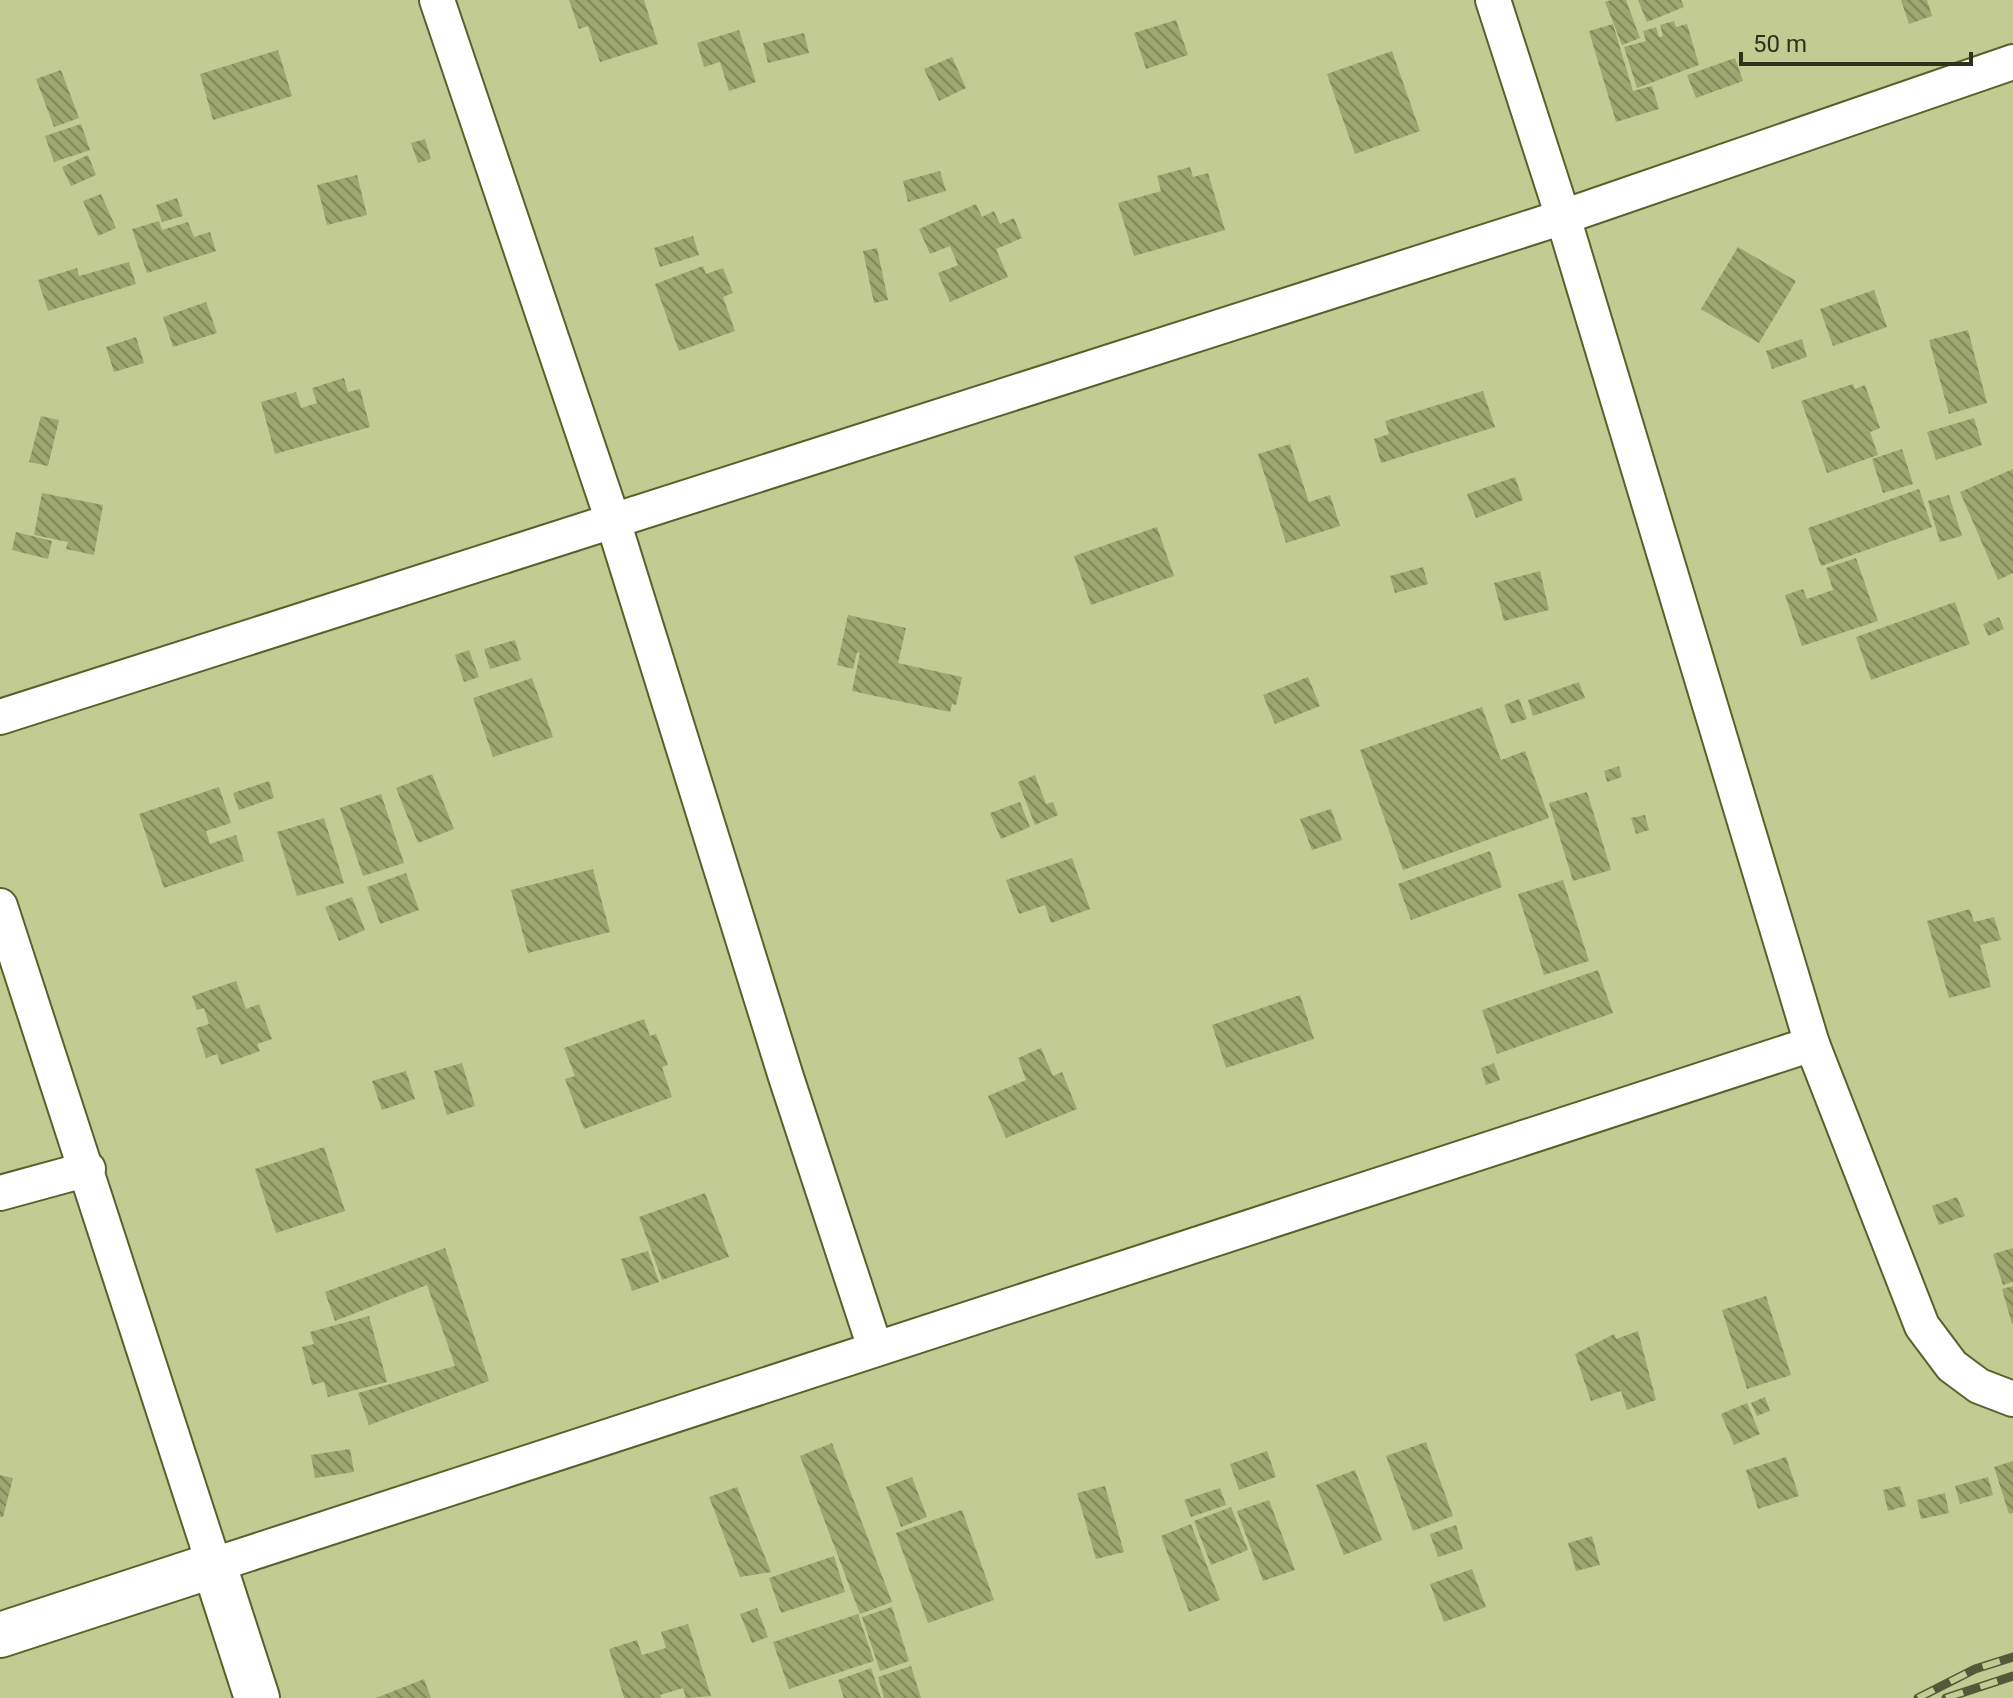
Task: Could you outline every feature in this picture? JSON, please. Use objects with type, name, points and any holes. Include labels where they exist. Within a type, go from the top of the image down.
[{"type":"street","points":[[437,0],[613,521],[786,1077],[875,1348]]},
{"type":"street","points":[[1493,0],[1563,217],[1812,1044],[1922,1326],[1952,1366],[1979,1386],[2013,1399]]},
{"type":"street","points":[[0,717],[1563,217],[2013,62]]},
{"type":"street","points":[[0,906],[88,1169],[257,1698]]},
{"type":"street","points":[[0,1635],[1812,1044]]},
{"type":"street","points":[[0,1193],[88,1169]]},
{"type":"building","points":[[569,0],[644,0],[658,44],[600,62],[588,26],[579,29]]},
{"type":"building","points":[[1626,0],[1640,38],[1622,45],[1605,2]]},
{"type":"building","points":[[1638,0],[1681,0],[1684,7],[1647,22]]},
{"type":"building","points":[[1901,0],[1927,0],[1932,16],[1909,24]]},
{"type":"building","points":[[1176,20],[1188,55],[1146,69],[1134,33]]},
{"type":"building","points":[[1674,21],[1676,27],[1687,24],[1699,65],[1637,88],[1624,47],[1646,41],[1643,31],[1656,27],[1659,37],[1663,36],[1660,25]]},
{"type":"building","points":[[1613,24],[1633,91],[1652,86],[1659,109],[1616,122],[1589,31]]},
{"type":"building","points":[[739,30],[756,82],[729,91],[720,62],[704,67],[697,43]]},
{"type":"building","points":[[804,33],[809,53],[768,63],[763,43]]},
{"type":"building","points":[[278,50],[292,96],[213,120],[200,74]]},
{"type":"building","points":[[1392,51],[1420,131],[1355,154],[1327,74]]},
{"type":"building","points":[[952,57],[966,88],[939,101],[924,69]]},
{"type":"building","points":[[1735,58],[1743,81],[1696,98],[1687,75]]},
{"type":"building","points":[[61,70],[79,118],[54,127],[36,79]]},
{"type":"building","points":[[81,124],[90,150],[54,162],[45,136]]},
{"type":"building","points":[[425,139],[431,159],[418,163],[411,143]]},
{"type":"building","points":[[88,155],[96,175],[71,186],[62,167]]},
{"type":"building","points":[[1190,167],[1193,177],[1208,173],[1225,230],[1134,256],[1118,203],[1161,191],[1157,176]]},
{"type":"building","points":[[940,171],[946,191],[908,202],[903,181]]},
{"type":"building","points":[[357,175],[367,215],[327,225],[317,185]]},
{"type":"building","points":[[101,194],[116,228],[98,236],[83,201]]},
{"type":"building","points":[[177,198],[183,216],[162,222],[156,205]]},
{"type":"building","points":[[976,204],[982,217],[994,211],[1000,224],[1014,218],[1022,238],[996,249],[1008,277],[950,302],[938,273],[958,265],[950,246],[930,254],[919,229]]},
{"type":"building","points":[[159,221],[162,230],[188,222],[194,237],[210,232],[216,251],[147,273],[132,229]]},
{"type":"building","points":[[693,236],[699,255],[660,267],[654,248]]},
{"type":"building","points":[[1738,247],[1796,281],[1759,343],[1701,309]]},
{"type":"building","points":[[877,248],[888,300],[874,303],[863,251]]},
{"type":"building","points":[[129,262],[136,284],[48,311],[38,280],[77,268],[79,276]]},
{"type":"building","points":[[703,266],[706,274],[723,268],[733,293],[723,297],[735,331],[679,351],[655,284]]},
{"type":"building","points":[[1874,290],[1887,327],[1833,346],[1820,309]]},
{"type":"building","points":[[206,302],[217,333],[173,347],[163,317]]},
{"type":"building","points":[[1968,330],[1987,403],[1949,414],[1929,340]]},
{"type":"building","points":[[136,337],[144,363],[114,372],[106,347]]},
{"type":"building","points":[[1802,339],[1807,357],[1772,369],[1766,351]]},
{"type":"building","points":[[344,378],[348,392],[360,389],[370,427],[275,454],[261,402],[296,392],[301,408],[317,403],[312,388]]},
{"type":"building","points":[[1853,384],[1855,389],[1865,385],[1880,428],[1870,432],[1878,455],[1827,473],[1801,401]]},
{"type":"building","points":[[1483,391],[1495,427],[1381,463],[1374,439],[1389,434],[1385,421]]},
{"type":"building","points":[[41,416],[59,420],[48,466],[29,462]]},
{"type":"building","points":[[1974,418],[1982,445],[1936,460],[1927,432]]},
{"type":"building","points":[[1290,444],[1309,502],[1330,495],[1340,526],[1286,543],[1258,454]]},
{"type":"building","points":[[1902,449],[1913,484],[1883,493],[1872,459]]},
{"type":"building","points":[[2013,469],[2013,573],[1998,580],[1960,492]]},
{"type":"building","points":[[1515,477],[1523,500],[1476,518],[1467,494]]},
{"type":"building","points":[[1919,489],[1932,527],[1821,566],[1808,528]]},
{"type":"building","points":[[42,493],[103,505],[94,555],[66,549],[68,542],[34,535]]},
{"type":"building","points":[[1949,495],[1962,536],[1940,542],[1928,501]]},
{"type":"building","points":[[1157,527],[1174,576],[1091,605],[1074,556]]},
{"type":"building","points":[[16,532],[52,541],[48,559],[12,550]]},
{"type":"building","points":[[1856,558],[1878,621],[1802,646],[1785,595],[1803,589],[1807,599],[1833,590],[1826,568]]},
{"type":"building","points":[[1423,567],[1428,584],[1395,593],[1390,576]]},
{"type":"building","points":[[1540,571],[1549,610],[1504,621],[1494,583]]},
{"type":"building","points":[[1955,602],[1970,644],[1871,680],[1856,637]]},
{"type":"building","points":[[848,615],[906,628],[898,663],[962,677],[956,705],[952,704],[950,712],[852,691],[860,653],[857,652],[853,669],[837,665]]},
{"type":"building","points":[[1999,617],[2004,629],[1988,636],[1983,624]]},
{"type":"building","points":[[515,640],[521,660],[490,669],[484,649]]},
{"type":"building","points":[[469,650],[479,677],[464,682],[455,655]]},
{"type":"building","points":[[1308,677],[1320,706],[1275,724],[1263,695]]},
{"type":"building","points":[[532,678],[553,737],[493,757],[473,698]]},
{"type":"building","points":[[1579,682],[1585,698],[1533,716],[1528,700]]},
{"type":"building","points":[[1519,699],[1527,719],[1511,724],[1504,705]]},
{"type":"building","points":[[1482,707],[1501,760],[1525,751],[1549,818],[1403,870],[1360,750]]},
{"type":"building","points":[[1619,766],[1622,777],[1607,782],[1604,771]]},
{"type":"building","points":[[432,774],[454,829],[418,843],[396,788]]},
{"type":"building","points":[[1035,775],[1046,804],[1053,802],[1058,815],[1035,825],[1018,782]]},
{"type":"building","points":[[269,781],[274,798],[239,810],[233,793]]},
{"type":"building","points":[[219,787],[231,823],[206,831],[210,844],[236,835],[244,861],[164,888],[139,814]]},
{"type":"building","points":[[1587,792],[1611,870],[1573,881],[1549,803]]},
{"type":"building","points":[[381,794],[404,863],[363,876],[340,808]]},
{"type":"building","points":[[1020,802],[1030,827],[1001,839],[990,813]]},
{"type":"building","points":[[1331,809],[1342,840],[1312,850],[1300,819]]},
{"type":"building","points":[[1645,815],[1649,830],[1636,834],[1631,818]]},
{"type":"building","points":[[324,818],[344,883],[297,896],[277,832]]},
{"type":"building","points":[[1490,851],[1502,887],[1411,920],[1398,884]]},
{"type":"building","points":[[1072,858],[1090,909],[1051,923],[1045,905],[1019,914],[1006,880]]},
{"type":"building","points":[[593,869],[610,932],[528,953],[511,890]]},
{"type":"building","points":[[406,873],[419,910],[380,924],[367,887]]},
{"type":"building","points":[[1563,880],[1589,961],[1544,975],[1518,894]]},
{"type":"building","points":[[352,897],[365,930],[339,941],[325,907]]},
{"type":"building","points":[[1970,909],[1974,922],[1994,917],[2001,940],[1980,945],[1991,987],[1949,998],[1927,921]]},
{"type":"building","points":[[1598,970],[1613,1013],[1497,1054],[1482,1010]]},
{"type":"building","points":[[236,981],[246,1009],[259,1004],[272,1039],[257,1044],[260,1051],[221,1065],[217,1054],[206,1058],[196,1028],[209,1024],[204,1008],[197,1010],[192,996]]},
{"type":"building","points":[[1300,995],[1314,1039],[1226,1068],[1212,1025]]},
{"type":"building","points":[[644,1019],[650,1036],[656,1034],[668,1065],[662,1067],[672,1097],[584,1129],[565,1079],[575,1076],[564,1048]]},
{"type":"building","points":[[1041,1048],[1053,1076],[1062,1072],[1077,1109],[1006,1138],[988,1096],[1026,1080],[1018,1058]]},
{"type":"building","points":[[462,1063],[475,1106],[447,1115],[434,1071]]},
{"type":"building","points":[[1494,1063],[1500,1080],[1486,1085],[1481,1068]]},
{"type":"building","points":[[406,1071],[415,1099],[382,1110],[372,1081]]},
{"type":"building","points":[[324,1147],[345,1211],[276,1233],[255,1169]]},
{"type":"building","points":[[705,1193],[729,1257],[662,1280],[639,1217]]},
{"type":"building","points":[[1957,1197],[1965,1216],[1939,1225],[1932,1206]]},
{"type":"building","points":[[445,1248],[489,1381],[369,1425],[358,1393],[455,1366],[427,1285],[335,1321],[325,1292]]},
{"type":"building","points":[[2013,1248],[2013,1282],[2003,1285],[1993,1254]]},
{"type":"building","points":[[648,1251],[659,1282],[632,1291],[621,1259]]},
{"type":"building","points":[[2013,1286],[2013,1324],[2012,1324],[2002,1289]]},
{"type":"building","points":[[1766,1296],[1791,1375],[1747,1389],[1722,1310]]},
{"type":"building","points":[[369,1316],[387,1382],[328,1397],[324,1382],[312,1385],[302,1347],[314,1344],[310,1332]]},
{"type":"building","points":[[1638,1331],[1656,1400],[1627,1410],[1621,1391],[1591,1401],[1575,1354],[1614,1334],[1616,1339]]},
{"type":"building","points":[[1765,1397],[1770,1411],[1757,1416],[1751,1403]]},
{"type":"building","points":[[1747,1403],[1760,1434],[1734,1445],[1721,1414]]},
{"type":"building","points":[[1426,1442],[1453,1516],[1413,1531],[1386,1456]]},
{"type":"building","points":[[832,1443],[892,1602],[860,1614],[800,1456]]},
{"type":"building","points":[[350,1449],[354,1472],[315,1478],[311,1455]]},
{"type":"building","points":[[1267,1451],[1276,1477],[1239,1490],[1230,1464]]},
{"type":"building","points":[[1786,1457],[1799,1496],[1758,1509],[1746,1470]]},
{"type":"building","points":[[2013,1461],[2013,1513],[2009,1514],[1994,1467]]},
{"type":"building","points":[[1355,1470],[1382,1540],[1344,1555],[1316,1485]]},
{"type":"building","points":[[0,1475],[13,1478],[3,1517],[0,1517]]},
{"type":"building","points":[[912,1477],[927,1517],[901,1527],[886,1487]]},
{"type":"building","points":[[1988,1477],[1993,1495],[1960,1504],[1955,1486]]},
{"type":"building","points":[[1105,1486],[1124,1552],[1096,1559],[1077,1493]]},
{"type":"building","points":[[1900,1486],[1906,1506],[1888,1511],[1883,1490]]},
{"type":"building","points":[[737,1487],[771,1572],[740,1577],[709,1497]]},
{"type":"building","points":[[1220,1488],[1226,1505],[1191,1517],[1184,1500]]},
{"type":"building","points":[[1945,1493],[1949,1513],[1921,1519],[1917,1500]]},
{"type":"building","points":[[1269,1500],[1295,1570],[1263,1581],[1237,1511]]},
{"type":"building","points":[[1231,1507],[1248,1550],[1211,1565],[1194,1521]]},
{"type":"building","points":[[962,1510],[994,1600],[928,1623],[896,1533]]},
{"type":"building","points":[[1191,1524],[1220,1600],[1189,1612],[1161,1536]]},
{"type":"building","points":[[1456,1525],[1463,1549],[1438,1557],[1430,1534]]},
{"type":"building","points":[[1592,1536],[1600,1565],[1576,1571],[1568,1543]]},
{"type":"building","points":[[834,1556],[845,1592],[781,1613],[769,1578]]},
{"type":"building","points":[[1472,1569],[1486,1607],[1444,1622],[1430,1584]]},
{"type":"building","points":[[892,1607],[909,1661],[880,1671],[862,1617]]},
{"type":"building","points":[[757,1608],[768,1637],[752,1643],[740,1614]]},
{"type":"building","points":[[858,1614],[874,1661],[789,1689],[773,1642]]},
{"type":"building","points":[[688,1624],[711,1696],[686,1698],[683,1688],[660,1695],[661,1698],[624,1698],[609,1649],[637,1640],[642,1655],[666,1648],[661,1632]]},
{"type":"building","points":[[911,1666],[921,1698],[884,1698],[878,1677]]},
{"type":"building","points":[[871,1668],[881,1698],[844,1698],[838,1680]]},
{"type":"building","points":[[424,1679],[431,1698],[376,1698]]},
{"type":"railway","points":[[1918,1698],[1975,1669],[2013,1657]]},
{"type":"railway","points":[[1946,1698],[2013,1676]]}]
